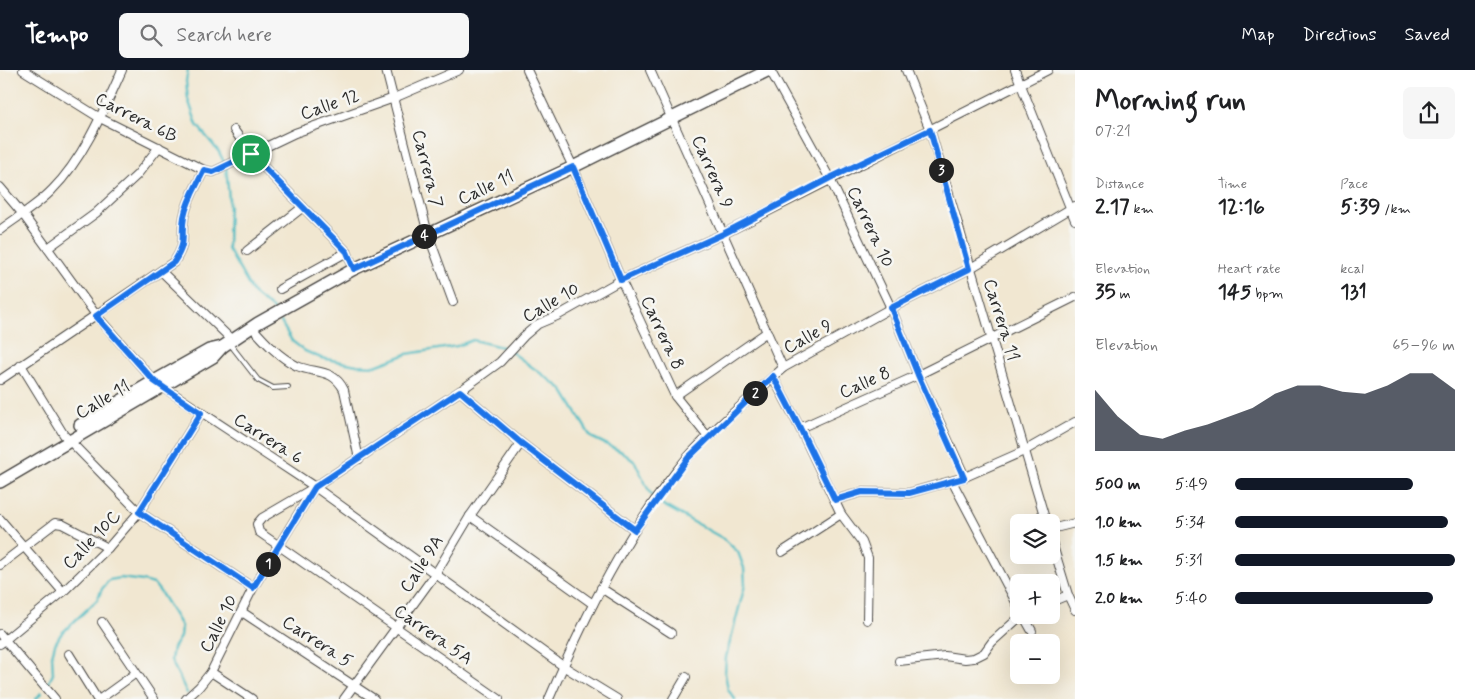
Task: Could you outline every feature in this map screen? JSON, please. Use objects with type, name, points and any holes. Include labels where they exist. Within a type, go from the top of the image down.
[{"type":"street","name":"Carrera 6B","points":[[23,70],[100,118],[204,170],[213,172],[240,159]]},
{"type":"street","points":[[0,230],[52,191],[70,168],[100,118],[122,70]]},
{"type":"street","name":"Carrera 7","points":[[386,70],[428,234],[453,302]]},
{"type":"street","name":"Calle 12","points":[[240,159],[294,133],[394,98],[459,70]]},
{"type":"street","name":"Carrera 8","points":[[527,70],[573,167],[621,280],[675,396],[708,437]]},
{"type":"street","name":"Carrera 9","points":[[650,70],[783,368]]},
{"type":"street","name":"Calle 11","points":[[0,482],[66,438],[209,350],[228,343],[255,324],[354,269],[573,167],[769,70]]},
{"type":"street","name":"Carrera 10","points":[[769,70],[830,178],[891,308],[918,375],[964,478]]},
{"type":"street","name":"Carrera 11","points":[[906,70],[930,130],[969,269],[1044,514]]},
{"type":"street","points":[[1015,70],[1073,207],[1075,220]]},
{"type":"street","name":"Calle 10","points":[[186,699],[211,672],[253,588],[315,487],[460,391],[500,362],[538,324],[557,316],[621,280],[723,234],[830,178],[1048,70]]},
{"type":"street","points":[[234,130],[251,154],[347,252],[354,269]]},
{"type":"street","points":[[48,248],[96,214],[137,175],[159,147]]},
{"type":"street","points":[[0,380],[174,262],[182,250],[184,218],[190,198],[204,170]]},
{"type":"street","name":"Carrera 6","points":[[0,187],[22,213],[96,316],[158,383],[315,487],[564,666],[617,699]]},
{"type":"street","name":"Calle 9","points":[[549,699],[601,588],[641,520],[688,458],[708,437],[783,368],[891,308],[969,269],[1073,207]]},
{"type":"street","points":[[247,251],[303,208]]},
{"type":"street","points":[[280,289],[347,252]]},
{"type":"street","points":[[161,271],[228,343]]},
{"type":"street","name":"Calle 8","points":[[800,428],[918,375],[1075,297]]},
{"type":"street","points":[[255,324],[268,344],[284,358],[296,366],[325,373],[341,383],[359,459]]},
{"type":"street","name":"Calle 9","points":[[675,396],[767,332]]},
{"type":"street","points":[[21,365],[66,438],[139,512],[253,588]]},
{"type":"street","points":[[773,376],[835,500],[840,514],[862,542],[868,558],[867,620]]},
{"type":"street","points":[[460,391],[521,443],[635,530]]},
{"type":"street","name":"Calle 10C","points":[[3,642],[63,592],[108,548],[139,512],[201,413]]},
{"type":"street","points":[[835,500],[862,492],[909,493],[952,482],[1024,451],[1075,422]]},
{"type":"street","name":"Calle 11","points":[[0,473],[66,438]]},
{"type":"street","name":"Calle 9A","points":[[344,699],[436,573],[470,516],[521,443]]},
{"type":"street","points":[[952,482],[1010,591]]},
{"type":"street","name":"Carrera 5A","points":[[315,487],[262,518],[257,524],[259,532],[499,699]]},
{"type":"street","points":[[782,552],[840,514]]},
{"type":"street","points":[[470,516],[593,604]]},
{"type":"street","points":[[0,519],[63,592]]},
{"type":"street","points":[[0,565],[55,523],[62,524],[108,548]]},
{"type":"street","points":[[1060,527],[1075,523]]},
{"type":"street","points":[[1059,564],[1068,595],[1075,610]]},
{"type":"street","points":[[601,588],[671,633]]},
{"type":"street","points":[[1060,598],[1068,595]]},
{"type":"street","name":"Carrera 5","points":[[242,612],[374,699]]},
{"type":"street","points":[[102,622],[154,699]]},
{"type":"street","points":[[899,661],[945,656],[965,659],[974,658],[984,653],[992,642],[1012,624]]},
{"type":"street","points":[[1028,624],[1032,631]]},
{"type":"street","points":[[0,634],[3,642],[55,699]]},
{"type":"street","points":[[69,654],[98,699],[136,673]]},
{"type":"street","points":[[211,672],[252,699]]},
{"type":"street","points":[[673,699],[686,677]]},
{"type":"lane","points":[[228,343],[258,380],[273,388],[288,387]]},
{"type":"waterway","points":[[188,70],[186,81],[188,99],[197,125],[219,152],[226,166],[229,199],[228,249],[253,293],[274,310]]},
{"type":"waterway","points":[[278,317],[292,341],[305,351],[321,358],[357,365],[375,366],[407,354],[457,346],[473,340],[506,348],[562,389],[591,437],[622,452],[635,462],[650,493],[663,505],[724,539],[738,552],[744,568],[745,585],[726,657],[725,673],[728,690],[735,699]]},
{"type":"waterway","points":[[47,686],[53,674],[52,655],[55,644],[61,634],[97,600],[109,580],[121,578],[154,584],[181,626],[180,637],[173,648],[171,660],[187,693]]},
{"type":"waterway","points":[[36,699],[41,693]]},
{"type":"route","points":[[930,130],[969,269],[891,308],[918,375],[964,478],[909,493],[862,492],[835,500],[773,376],[688,458],[635,530],[521,443],[460,391],[315,487],[253,588],[139,512],[201,413],[154,381],[96,316],[174,262],[182,250],[184,218],[190,198],[204,170],[213,172],[251,154],[347,252],[354,269],[573,167],[621,280],[723,234],[830,178],[930,130]]}]
